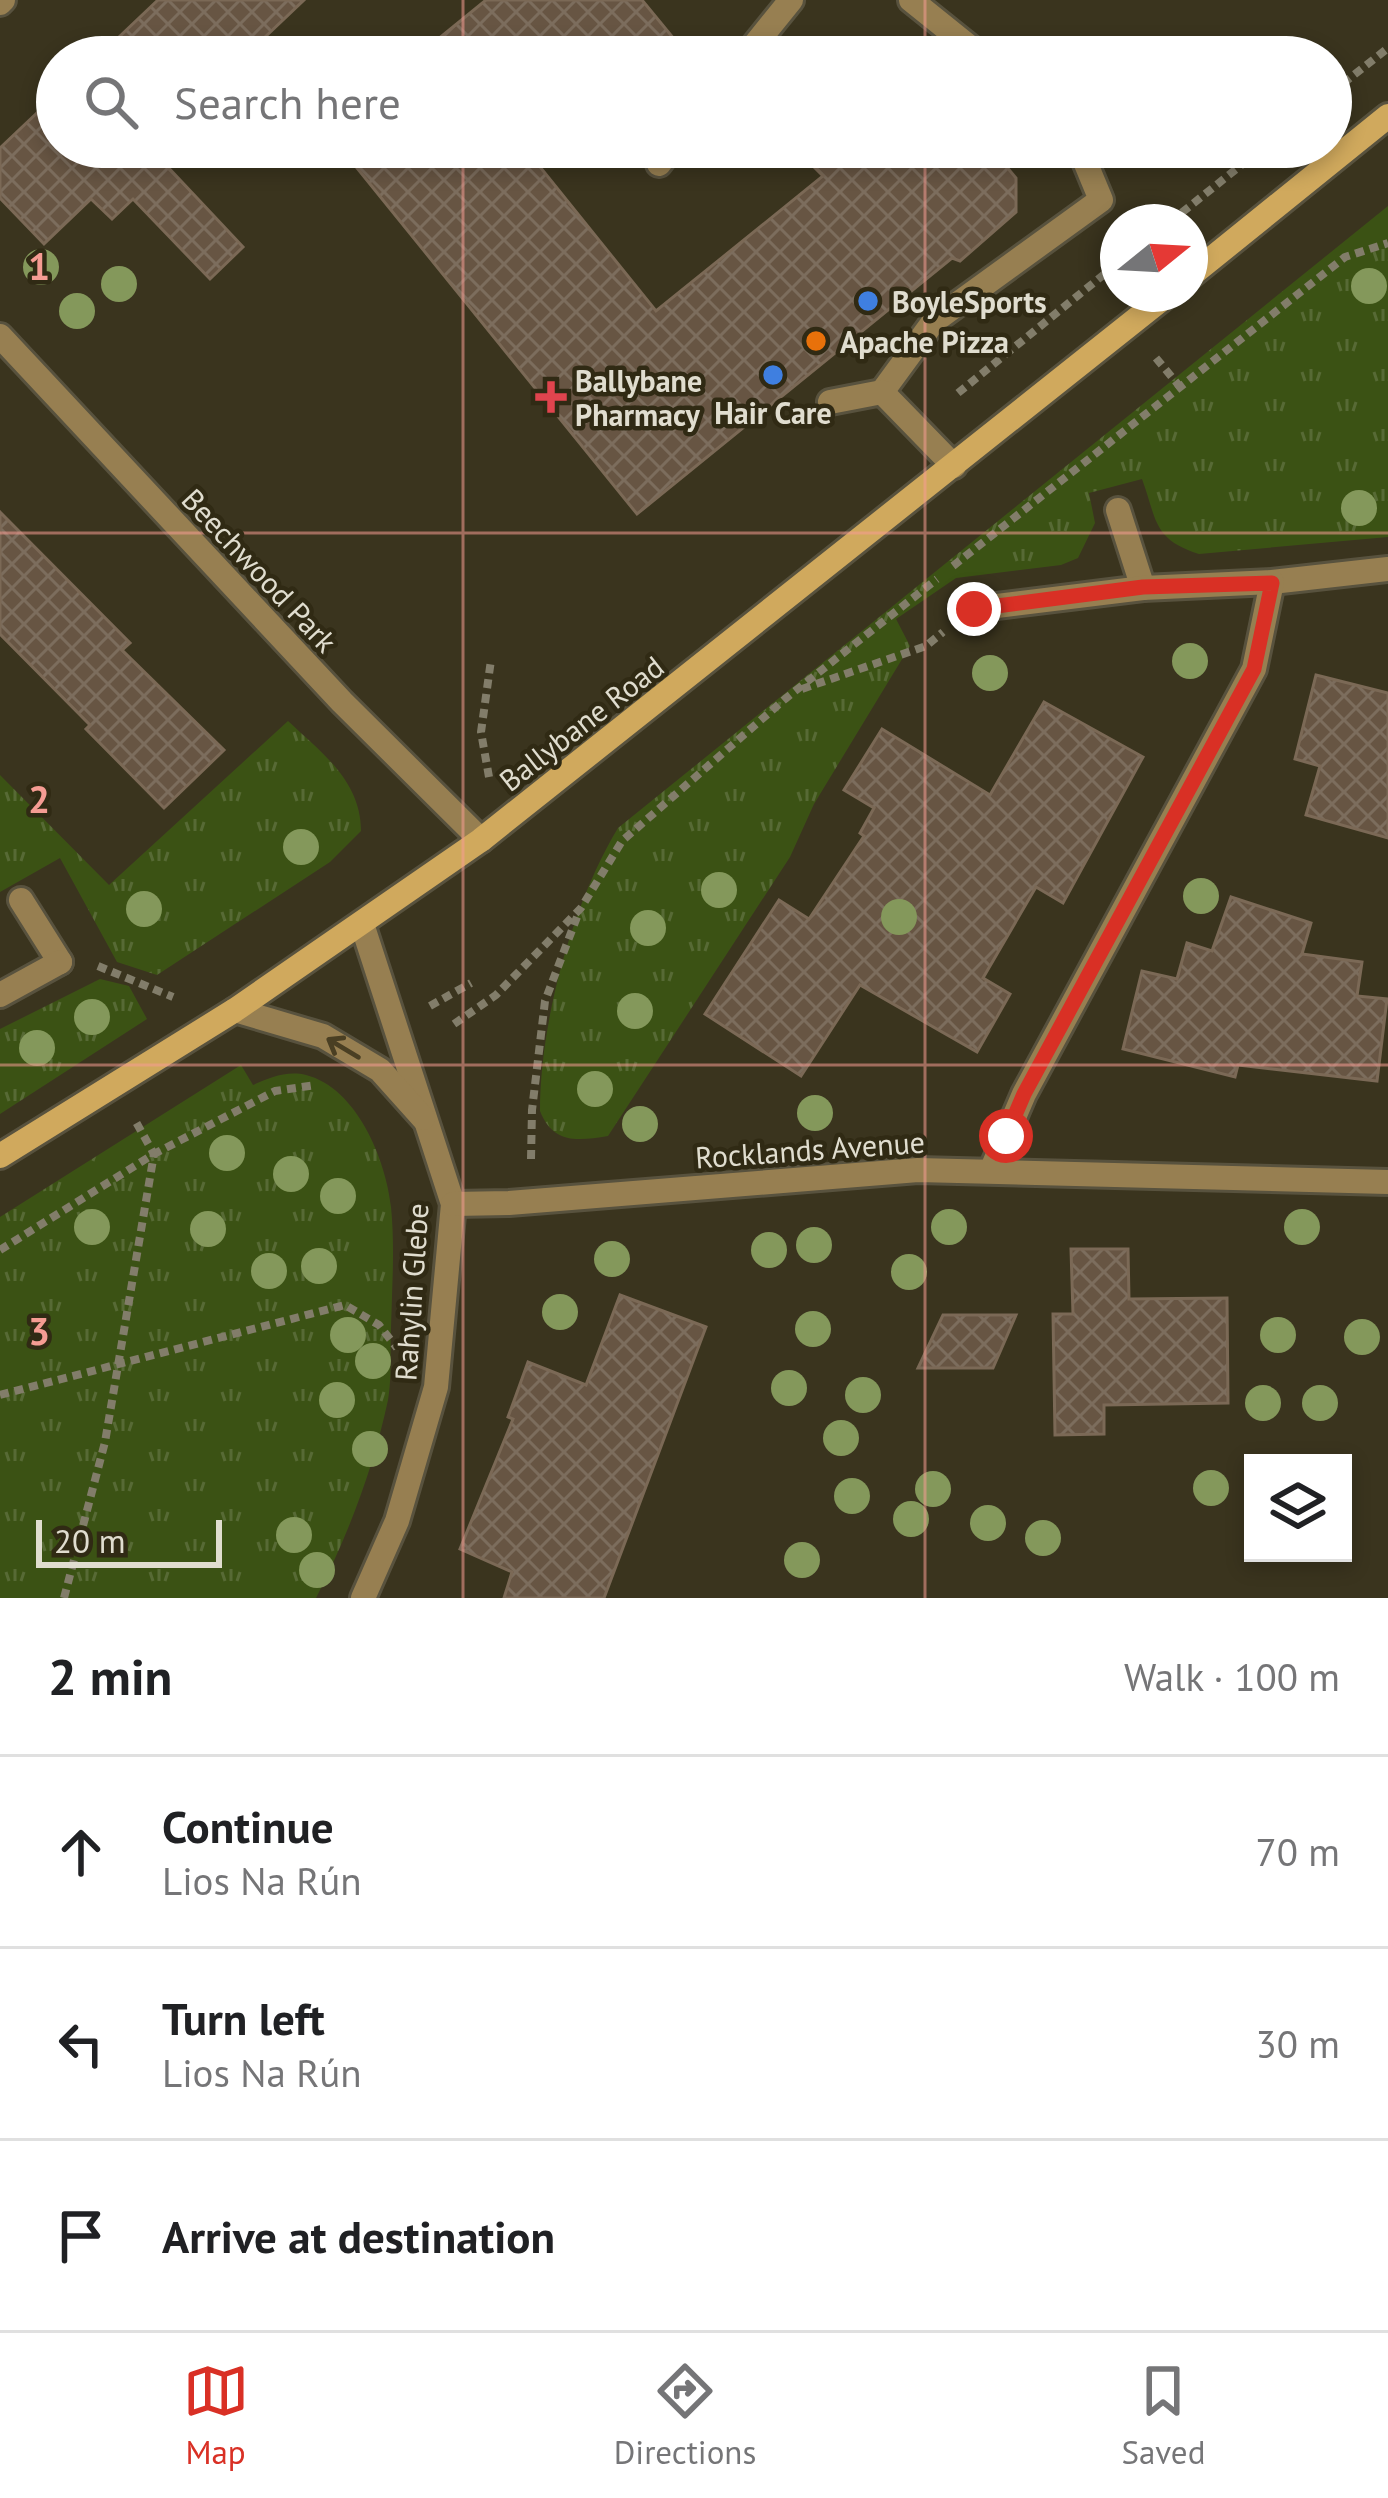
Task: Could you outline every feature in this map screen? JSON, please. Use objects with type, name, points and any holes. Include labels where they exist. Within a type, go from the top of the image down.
[{"type":"main road","points":[[1352,145],[1388,116]]},
{"type":"main road","points":[[1208,261],[1324,168]]},
{"type":"main road","name":"Ballybane Road","points":[[0,1156],[225,1016],[481,840],[1146,312]]},
{"type":"street","points":[[762,36],[791,0]]},
{"type":"street","points":[[911,0],[956,36]]},
{"type":"street","points":[[830,402],[882,392],[934,321],[1102,200],[1088,168]]},
{"type":"street","name":"Beechwood Park","points":[[0,336],[342,702],[481,840]]},
{"type":"street","points":[[882,392],[954,466]]},
{"type":"street","points":[[1118,510],[1143,587]]},
{"type":"street","points":[[974,609],[1143,587],[1272,583],[1388,569]]},
{"type":"street","points":[[991,1171],[1024,1094],[1254,669],[1272,583]]},
{"type":"street","points":[[0,995],[60,962],[21,900]]},
{"type":"street","name":"Rahylin Glebe","points":[[362,924],[453,1204],[436,1387],[398,1521],[363,1598]]},
{"type":"street","name":"Rahylin Glebe","points":[[225,1016],[323,1036],[380,1070],[428,1125]]},
{"type":"street","name":"Rocklands Avenue","points":[[453,1204],[918,1170],[1388,1182]]},
{"type":"path","points":[[1352,76],[1388,48]]},
{"type":"path","points":[[1193,204],[1238,168]]},
{"type":"path","points":[[531,1160],[545,1001],[580,908],[622,841],[785,699],[1345,256],[1388,243]]},
{"type":"path","points":[[958,393],[1100,278]]},
{"type":"path","points":[[785,699],[812,684],[926,646],[974,609]]},
{"type":"path","points":[[489,777],[481,731],[491,660]]},
{"type":"path","points":[[454,1024],[496,995],[580,908]]},
{"type":"path","points":[[60,962],[109,968],[225,1016]]},
{"type":"path","points":[[64,1598],[105,1442],[154,1154],[115,1084]]},
{"type":"path","points":[[0,1250],[154,1154],[275,1091],[319,1085]]},
{"type":"path","points":[[0,1396],[345,1306],[379,1325],[436,1387]]},
{"type":"green space","points":[[1388,206],[1388,537],[1199,554],[1164,534],[1142,479],[1089,493],[1095,523],[1078,558],[1061,565],[956,578],[896,619],[910,646],[814,804],[790,857],[608,1136],[576,1139],[552,1130],[540,1111],[553,1002],[586,892],[618,828]]},
{"type":"green space","points":[[288,721],[347,783],[361,831],[330,862],[157,975],[117,962],[60,858],[0,892],[0,775],[109,885]]},
{"type":"green space","points":[[100,979],[129,986],[147,1019],[0,1114],[0,1029]]},
{"type":"green space","points":[[241,1065],[253,1085],[299,1074],[324,1082],[340,1094],[366,1128],[388,1188],[393,1252],[389,1391],[367,1477],[339,1550],[316,1598],[0,1598],[0,1217]]},
{"type":"building","points":[[158,0],[304,0],[266,36],[120,36]]},
{"type":"building","points":[[486,0],[642,0],[672,36],[442,36]]},
{"type":"building","points":[[36,114],[36,168],[169,168],[243,247],[210,279],[133,199],[112,219],[91,199],[44,244],[0,198],[0,148]]},
{"type":"building","points":[[357,168],[541,168],[656,311],[823,176],[815,168],[1008,168],[1016,178],[1016,212],[960,261],[952,258],[637,514]]},
{"type":"building","points":[[0,512],[130,643],[122,650],[224,750],[164,808],[0,634]]},
{"type":"building","points":[[1316,675],[1388,693],[1388,838],[1306,815],[1320,766],[1295,759]]},
{"type":"building","points":[[1044,702],[1143,757],[1063,903],[1036,887],[983,978],[1010,994],[977,1052],[860,985],[801,1076],[705,1014],[779,900],[809,919],[864,836],[860,833],[874,808],[844,790],[882,729],[990,795]]},
{"type":"building","points":[[1231,897],[1311,923],[1302,954],[1362,962],[1357,996],[1387,999],[1377,1081],[1238,1065],[1235,1077],[1123,1049],[1142,971],[1177,979],[1187,943],[1212,951]]},
{"type":"building","points":[[1071,1249],[1128,1249],[1129,1299],[1227,1298],[1228,1403],[1104,1405],[1104,1434],[1055,1435],[1053,1314],[1073,1314]]},
{"type":"building","points":[[620,1295],[706,1327],[604,1598],[504,1598],[512,1572],[460,1549],[513,1419],[508,1417],[528,1362],[586,1385]]},
{"type":"building","points":[[943,1315],[1016,1315],[993,1368],[918,1368]]},
{"type":"place","name":"BoyleSports","points":[[868,301]]},
{"type":"place","name":"Apache Pizza","points":[[816,341]]},
{"type":"place","name":"Hair Care","points":[[773,375]]},
{"type":"place","name":"Ballybane Pharmacy","points":[[551,397]]},
{"type":"route","points":[[974,609],[1143,587],[1272,583],[1254,669],[1024,1094],[1006,1136]]}]
